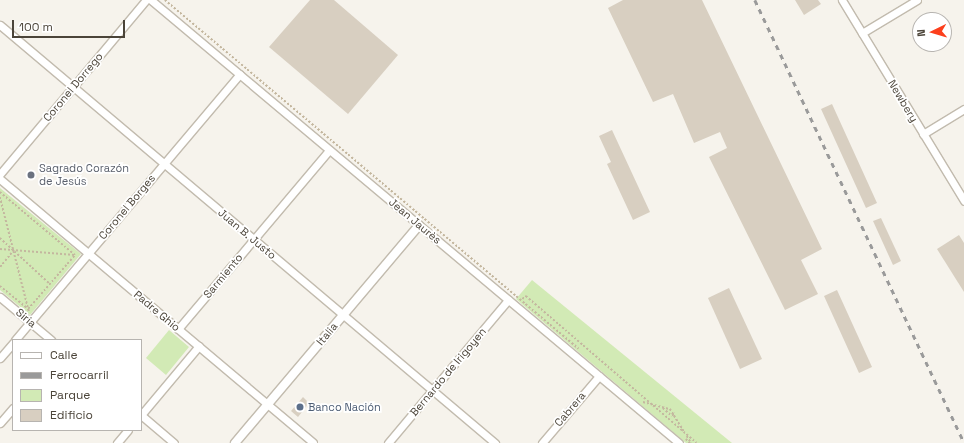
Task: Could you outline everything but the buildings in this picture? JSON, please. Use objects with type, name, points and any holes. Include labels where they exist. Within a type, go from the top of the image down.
[{"type":"street","name":"Coronel Dorrego","points":[[0,174],[146,0]]},
{"type":"street","name":"Jean Jaurès","points":[[151,0],[679,443]]},
{"type":"street","name":"Newbery","points":[[842,0],[964,201]]},
{"type":"street","points":[[862,33],[917,0]]},
{"type":"street","name":"Juan B. Justo","points":[[0,25],[495,443]]},
{"type":"street","name":"Coronel Borges","points":[[16,339],[30,319],[240,74]]},
{"type":"street","points":[[923,134],[964,109]]},
{"type":"street","name":"Sarmiento","points":[[178,329],[329,150]]},
{"type":"street","name":"Padre Ghio","points":[[0,178],[313,443]]},
{"type":"street","name":"Italia","points":[[235,443],[420,225]]},
{"type":"street","name":"Siria","points":[[0,297],[30,319],[50,339]]},
{"type":"street","name":"Bernardo de Irigoyen","points":[[388,443],[511,302]]},
{"type":"street","points":[[0,358],[12,344]]},
{"type":"street","points":[[142,414],[199,346]]},
{"type":"street","name":"Cabrera","points":[[542,443],[599,376]]},
{"type":"street","points":[[0,423],[12,409]]},
{"type":"street","points":[[142,416],[174,443]]},
{"type":"street","points":[[117,443],[127,431]]},
{"type":"path","points":[[165,0],[582,351]]},
{"type":"path","points":[[0,192],[75,255]]},
{"type":"path","points":[[0,197],[30,319]]},
{"type":"path","points":[[0,238],[53,287]]},
{"type":"path","points":[[0,250],[75,255]]},
{"type":"path","points":[[0,267],[14,250]]},
{"type":"path","points":[[28,309],[75,255]]},
{"type":"path","points":[[0,286],[28,309]]},
{"type":"path","points":[[511,302],[521,300],[526,296],[697,443]]},
{"type":"path","points":[[618,382],[691,443]]},
{"type":"path","points":[[642,402],[662,407],[674,413],[691,443]]},
{"type":"path","points":[[662,407],[672,416],[674,413]]},
{"type":"green space","points":[[0,188],[81,254],[30,315],[0,290]]},
{"type":"green space","points":[[532,280],[732,443],[686,443],[516,299]]},
{"type":"green space","points":[[169,330],[189,347],[166,375],[146,358]]},
{"type":"railway","points":[[755,0],[964,443]]},
{"type":"place","name":"Sagrado Corazón de Jesús","points":[[31,175]]},
{"type":"place","name":"Banco Nación","points":[[300,407]]}]
